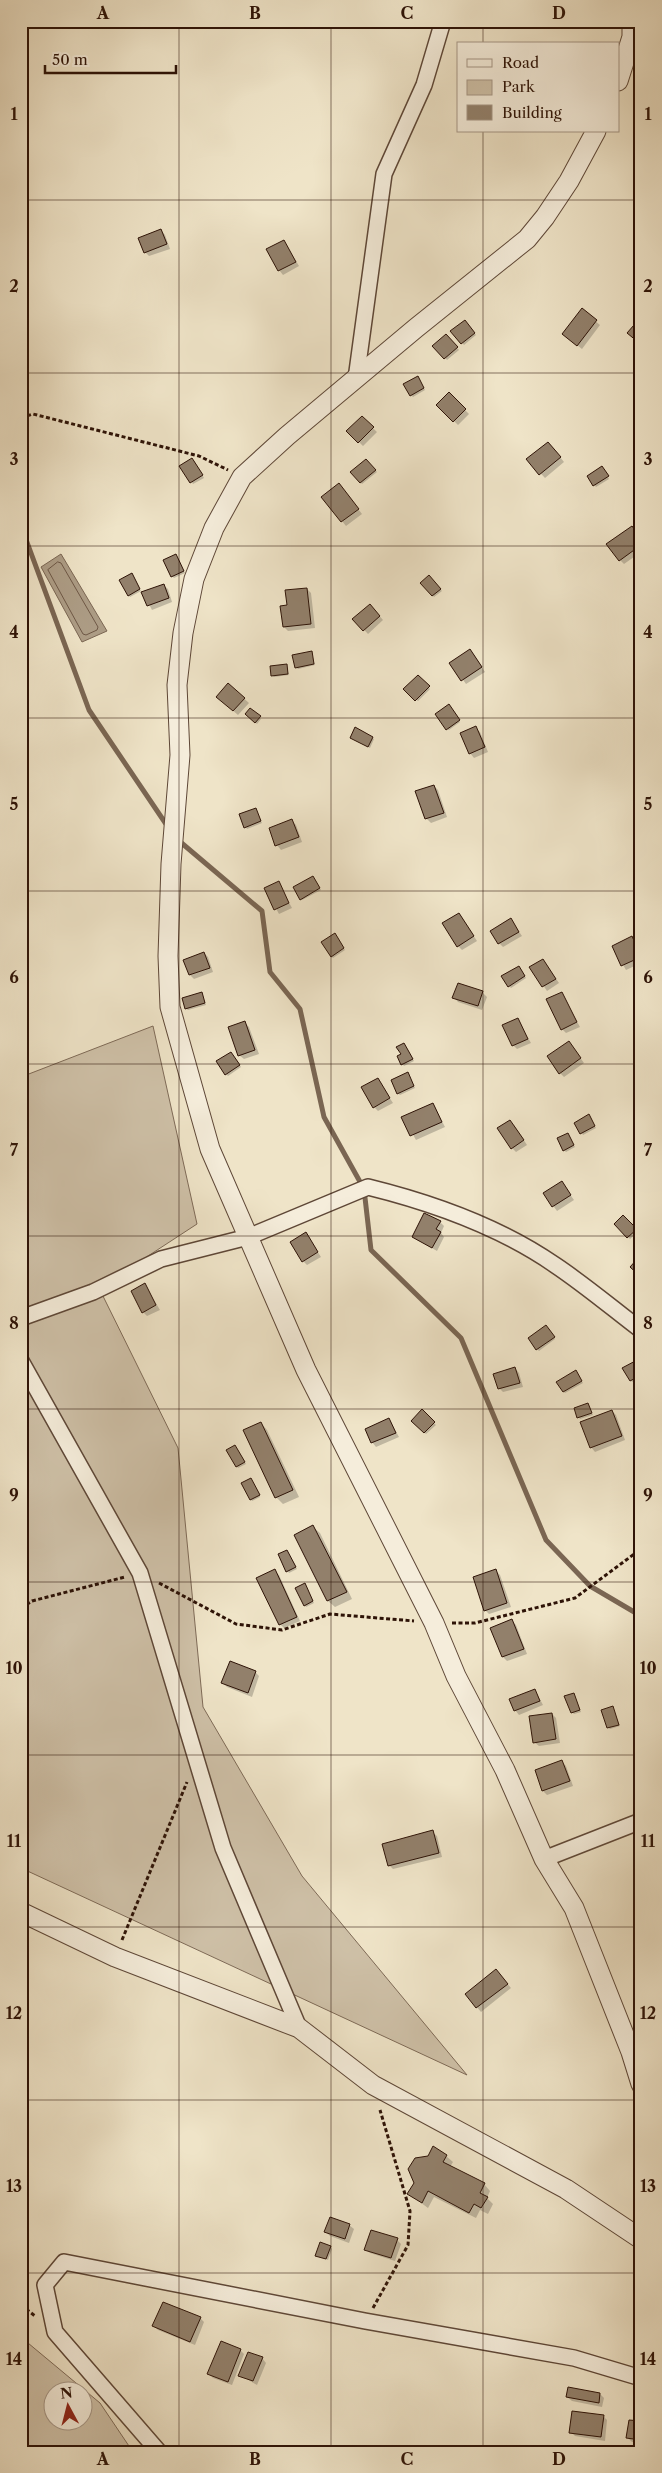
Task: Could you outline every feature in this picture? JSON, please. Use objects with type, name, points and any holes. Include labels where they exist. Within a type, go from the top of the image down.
[{"type":"street","points":[[356,379],[384,174],[424,85],[443,21]]},
{"type":"street","points":[[620,74],[632,37],[632,21]]},
{"type":"street","points":[[595,132],[570,181],[527,239],[416,328],[287,436],[242,477],[214,528],[194,579],[183,633],[178,684],[180,755],[171,864],[168,956],[170,1007],[210,1149],[310,1379],[434,1623],[456,1676],[505,1770],[544,1859],[574,1908],[631,2052],[641,2084]]},
{"type":"street","points":[[21,1318],[93,1292],[161,1259],[248,1237],[368,1187],[388,1192],[488,1227],[554,1264],[641,1330]]},
{"type":"street","points":[[21,1361],[140,1573],[223,1848],[299,2028]]},
{"type":"street","points":[[544,1859],[641,1821]]},
{"type":"street","points":[[21,1912],[115,1957],[299,2028],[373,2085],[566,2189],[641,2239]]},
{"type":"street","points":[[159,2452],[55,2332],[45,2285],[64,2262],[365,2321],[574,2358],[641,2378]]},
{"type":"path","points":[[21,418],[33,414],[199,456],[242,477]]},
{"type":"path","points":[[21,1608],[32,1601],[140,1573],[236,1624],[282,1630],[330,1614],[434,1623],[475,1623],[574,1598],[641,1549]]},
{"type":"path","points":[[115,1957],[196,1761]]},
{"type":"path","points":[[365,2321],[408,2245],[410,2210],[373,2085]]},
{"type":"green space","points":[[153,1026],[197,1224],[99,1288],[178,1448],[203,1707],[302,1876],[467,2075],[21,1868],[21,1077]]},
{"type":"green space","points":[[22,2338],[72,2380],[42,2380],[42,2430],[92,2430],[92,2396],[100,2403],[133,2452],[21,2452]]},
{"type":"water","points":[[61,554],[107,631],[82,642],[41,567]]},
{"type":"building","points":[[161,229],[167,244],[144,253],[138,238]]},
{"type":"building","points":[[284,240],[296,262],[278,271],[266,249]]},
{"type":"building","points":[[582,308],[597,320],[577,346],[562,334]]},
{"type":"building","points":[[641,317],[641,338],[638,342],[627,333]]},
{"type":"building","points":[[465,320],[475,333],[461,344],[450,331]]},
{"type":"building","points":[[446,334],[458,347],[444,359],[432,346]]},
{"type":"building","points":[[418,376],[424,388],[410,396],[403,384]]},
{"type":"building","points":[[449,392],[466,409],[453,422],[436,405]]},
{"type":"building","points":[[362,416],[374,427],[358,443],[346,431]]},
{"type":"building","points":[[548,442],[561,457],[539,475],[526,459]]},
{"type":"building","points":[[192,458],[203,475],[190,483],[179,466]]},
{"type":"building","points":[[366,459],[376,470],[360,483],[350,472]]},
{"type":"building","points":[[602,466],[609,476],[593,486],[587,476]]},
{"type":"building","points":[[339,483],[359,509],[341,522],[321,497]]},
{"type":"building","points":[[632,526],[641,538],[641,545],[619,561],[606,544]]},
{"type":"building","points":[[176,554],[184,571],[171,577],[163,560]]},
{"type":"building","points":[[132,573],[140,589],[128,596],[119,580]]},
{"type":"building","points":[[429,575],[441,589],[432,596],[420,583]]},
{"type":"building","points":[[164,584],[169,598],[147,606],[141,592]]},
{"type":"building","points":[[307,588],[311,624],[283,627],[280,606],[287,605],[285,590]]},
{"type":"building","points":[[370,604],[380,616],[363,631],[352,619]]},
{"type":"building","points":[[470,649],[482,667],[461,681],[449,663]]},
{"type":"building","points":[[312,651],[314,664],[295,668],[292,655]]},
{"type":"building","points":[[287,664],[288,674],[271,676],[270,666]]},
{"type":"building","points":[[418,675],[430,686],[415,701],[403,689]]},
{"type":"building","points":[[228,683],[245,698],[233,711],[216,697]]},
{"type":"building","points":[[449,704],[460,720],[446,730],[435,714]]},
{"type":"building","points":[[250,708],[261,716],[255,723],[245,714]]},
{"type":"building","points":[[476,726],[485,747],[469,754],[460,733]]},
{"type":"building","points":[[355,727],[373,737],[368,747],[350,738]]},
{"type":"building","points":[[434,785],[444,813],[425,819],[415,791]]},
{"type":"building","points":[[256,808],[261,821],[244,828],[239,814]]},
{"type":"building","points":[[292,819],[299,837],[275,846],[269,828]]},
{"type":"building","points":[[313,876],[320,888],[300,900],[293,887]]},
{"type":"building","points":[[279,881],[289,903],[274,910],[264,888]]},
{"type":"building","points":[[459,913],[474,936],[457,947],[442,923]]},
{"type":"building","points":[[511,918],[519,932],[498,944],[490,931]]},
{"type":"building","points":[[335,933],[344,948],[331,957],[321,942]]},
{"type":"building","points":[[632,936],[641,957],[621,966],[612,946]]},
{"type":"building","points":[[204,952],[210,968],[189,975],[183,960]]},
{"type":"building","points":[[543,959],[556,979],[542,987],[529,967]]},
{"type":"building","points":[[519,966],[525,976],[508,987],[501,976]]},
{"type":"building","points":[[458,983],[483,991],[478,1006],[452,998]]},
{"type":"building","points":[[202,992],[205,1003],[185,1009],[182,998]]},
{"type":"building","points":[[562,992],[577,1022],[561,1030],[546,999]]},
{"type":"building","points":[[518,1018],[528,1039],[512,1046],[502,1025]]},
{"type":"building","points":[[245,1021],[255,1050],[238,1056],[228,1027]]},
{"type":"building","points":[[569,1041],[581,1058],[559,1074],[547,1056]]},
{"type":"building","points":[[404,1043],[413,1059],[401,1065],[397,1056],[401,1054],[396,1047]]},
{"type":"building","points":[[231,1052],[240,1065],[225,1075],[216,1061]]},
{"type":"building","points":[[408,1072],[414,1086],[397,1094],[391,1080]]},
{"type":"building","points":[[378,1078],[390,1098],[373,1108],[361,1087]]},
{"type":"building","points":[[433,1103],[442,1122],[410,1136],[401,1117]]},
{"type":"building","points":[[589,1114],[595,1126],[580,1134],[574,1123]]},
{"type":"building","points":[[510,1120],[524,1140],[511,1149],[497,1128]]},
{"type":"building","points":[[568,1133],[574,1145],[563,1151],[557,1138]]},
{"type":"building","points":[[562,1181],[571,1195],[552,1207],[543,1193]]},
{"type":"building","points":[[424,1213],[441,1221],[436,1229],[441,1232],[432,1248],[412,1237]]},
{"type":"building","points":[[623,1215],[637,1229],[627,1238],[614,1224]]},
{"type":"building","points":[[306,1232],[318,1252],[302,1262],[290,1242]]},
{"type":"building","points":[[639,1257],[641,1259],[641,1277],[630,1267]]},
{"type":"building","points":[[145,1283],[156,1305],[142,1313],[131,1291]]},
{"type":"building","points":[[546,1325],[555,1337],[536,1350],[528,1338]]},
{"type":"building","points":[[639,1359],[641,1375],[630,1381],[622,1368]]},
{"type":"building","points":[[515,1367],[520,1383],[498,1389],[493,1374]]},
{"type":"building","points":[[576,1370],[582,1381],[563,1392],[556,1382]]},
{"type":"building","points":[[588,1403],[592,1413],[577,1418],[574,1408]]},
{"type":"building","points":[[422,1409],[435,1422],[424,1433],[411,1421]]},
{"type":"building","points":[[612,1410],[622,1436],[590,1448],[580,1422]]},
{"type":"building","points":[[389,1418],[396,1433],[371,1443],[365,1429]]},
{"type":"building","points":[[261,1422],[293,1490],[275,1498],[243,1430]]},
{"type":"building","points":[[235,1445],[245,1462],[236,1467],[226,1450]]},
{"type":"building","points":[[251,1478],[260,1495],[250,1500],[241,1483]]},
{"type":"building","points":[[313,1525],[347,1592],[327,1601],[294,1535]]},
{"type":"building","points":[[287,1550],[296,1567],[286,1572],[278,1554]]},
{"type":"building","points":[[275,1569],[297,1617],[279,1625],[256,1578]]},
{"type":"building","points":[[496,1569],[507,1603],[484,1611],[473,1577]]},
{"type":"building","points":[[305,1583],[313,1601],[304,1606],[295,1588]]},
{"type":"building","points":[[512,1619],[524,1649],[502,1657],[490,1628]]},
{"type":"building","points":[[230,1661],[256,1671],[248,1693],[221,1683]]},
{"type":"building","points":[[535,1689],[540,1701],[514,1711],[509,1699]]},
{"type":"building","points":[[574,1693],[580,1710],[571,1713],[564,1696]]},
{"type":"building","points":[[613,1706],[619,1725],[607,1728],[601,1710]]},
{"type":"building","points":[[552,1713],[556,1739],[533,1743],[529,1716]]},
{"type":"building","points":[[562,1760],[570,1781],[542,1791],[535,1770]]},
{"type":"building","points":[[433,1830],[439,1853],[388,1866],[382,1844]]},
{"type":"building","points":[[496,1969],[508,1984],[476,2008],[465,1994]]},
{"type":"building","points":[[433,2146],[447,2155],[443,2162],[485,2183],[480,2193],[488,2197],[481,2208],[474,2204],[469,2213],[428,2191],[422,2203],[407,2194],[414,2183],[408,2169],[415,2158],[428,2156]]},
{"type":"building","points":[[330,2217],[350,2224],[345,2239],[324,2232]]},
{"type":"building","points":[[371,2230],[398,2238],[391,2258],[364,2250]]},
{"type":"building","points":[[320,2242],[331,2246],[326,2259],[315,2256]]},
{"type":"building","points":[[163,2302],[201,2317],[190,2342],[152,2326]]},
{"type":"building","points":[[221,2341],[241,2349],[228,2382],[207,2374]]},
{"type":"building","points":[[248,2352],[263,2357],[253,2381],[238,2376]]},
{"type":"building","points":[[568,2387],[600,2393],[599,2403],[566,2397]]},
{"type":"building","points":[[572,2411],[604,2415],[601,2437],[569,2433]]},
{"type":"building","points":[[629,2420],[641,2421],[641,2440],[626,2438]]},
{"type":"waterway","points":[[21,526],[89,710],[168,827]]},
{"type":"waterway","points":[[178,840],[262,911],[270,972],[300,1009],[324,1117],[364,1189],[371,1250],[461,1338],[546,1540],[590,1586],[641,1616]]}]
